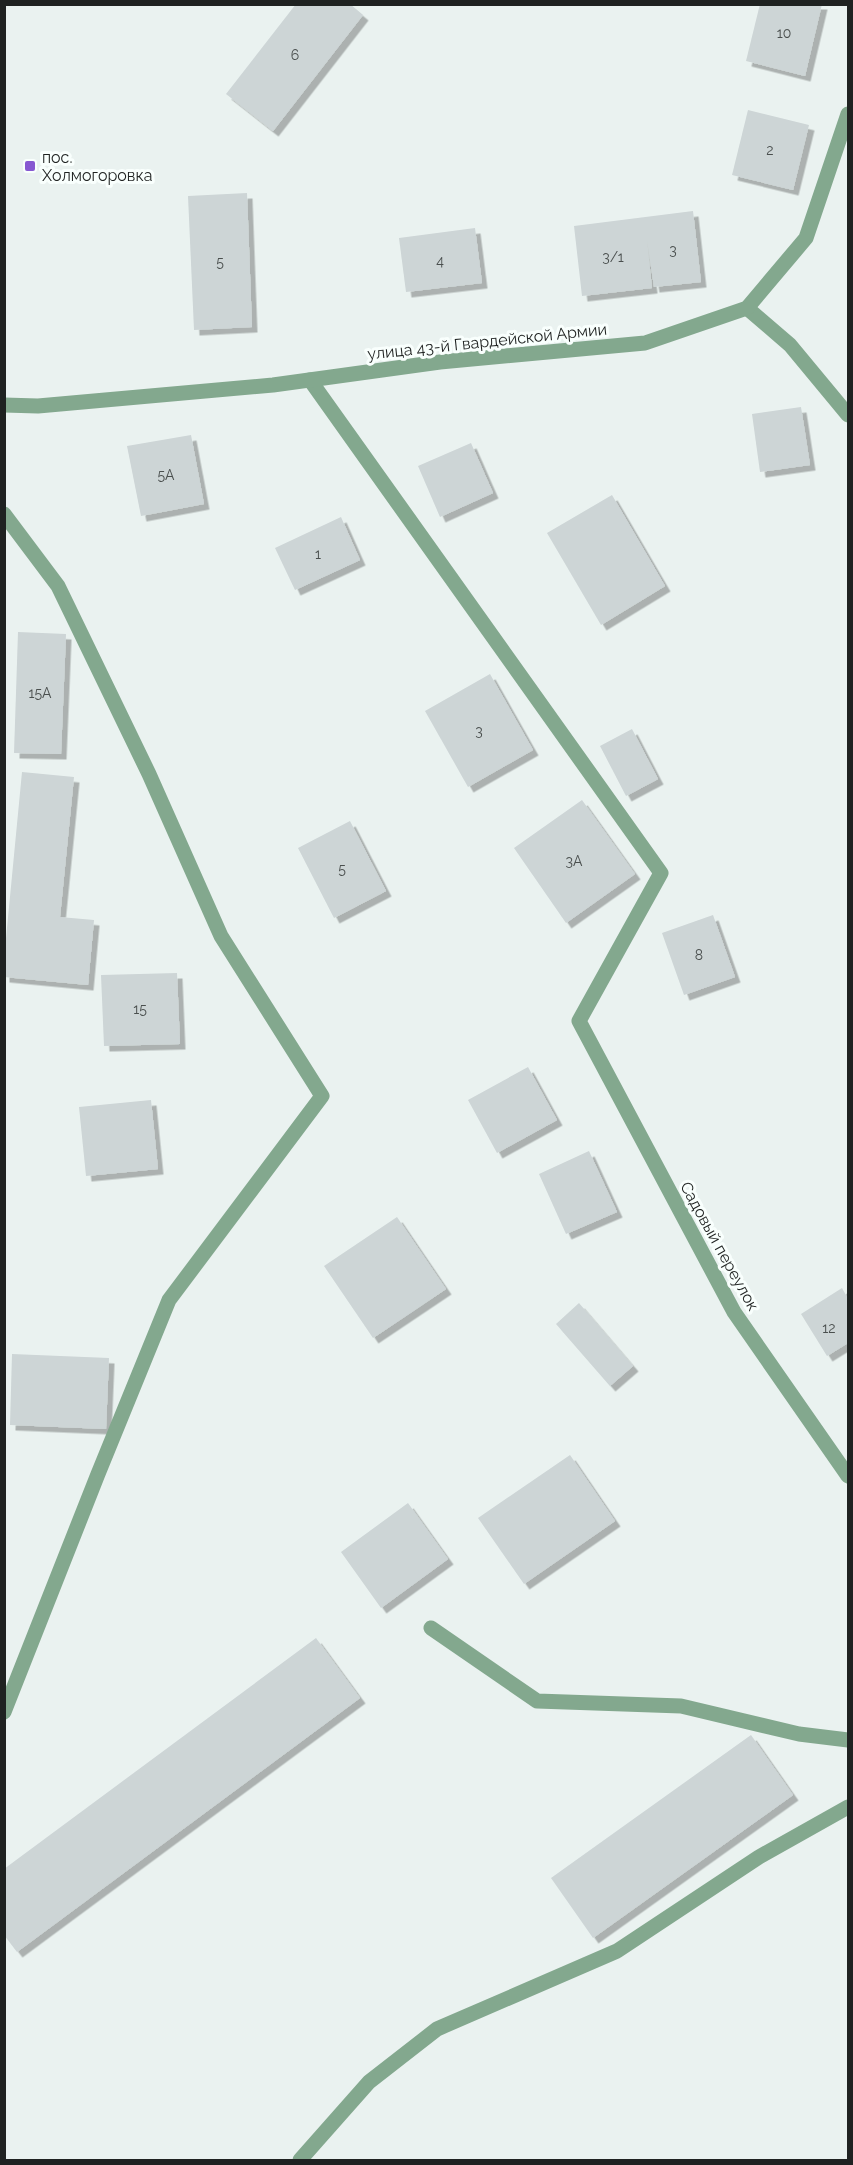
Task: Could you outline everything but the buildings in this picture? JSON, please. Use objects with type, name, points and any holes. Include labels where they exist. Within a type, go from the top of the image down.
[{"type":"street","points":[[849,114],[806,238],[747,308],[790,345],[849,415]]},
{"type":"street","name":"улица 43-й Гвардейской Армии","points":[[4,405],[39,406],[273,386],[440,362],[645,343],[747,308]]},
{"type":"street","name":"Садовый переулок","points":[[310,380],[661,873],[579,1021],[734,1312],[849,1476]]},
{"type":"street","points":[[4,514],[58,586],[149,774],[221,936],[322,1096],[169,1300],[4,1712]]},
{"type":"street","points":[[431,1628],[537,1701],[681,1706],[799,1734],[849,1740]]},
{"type":"street","points":[[300,2160],[369,2082],[437,2029],[617,1951],[759,1857],[849,1807]]},
{"type":"place","name":"пос. Холмогоровка","points":[[30,166]]}]
